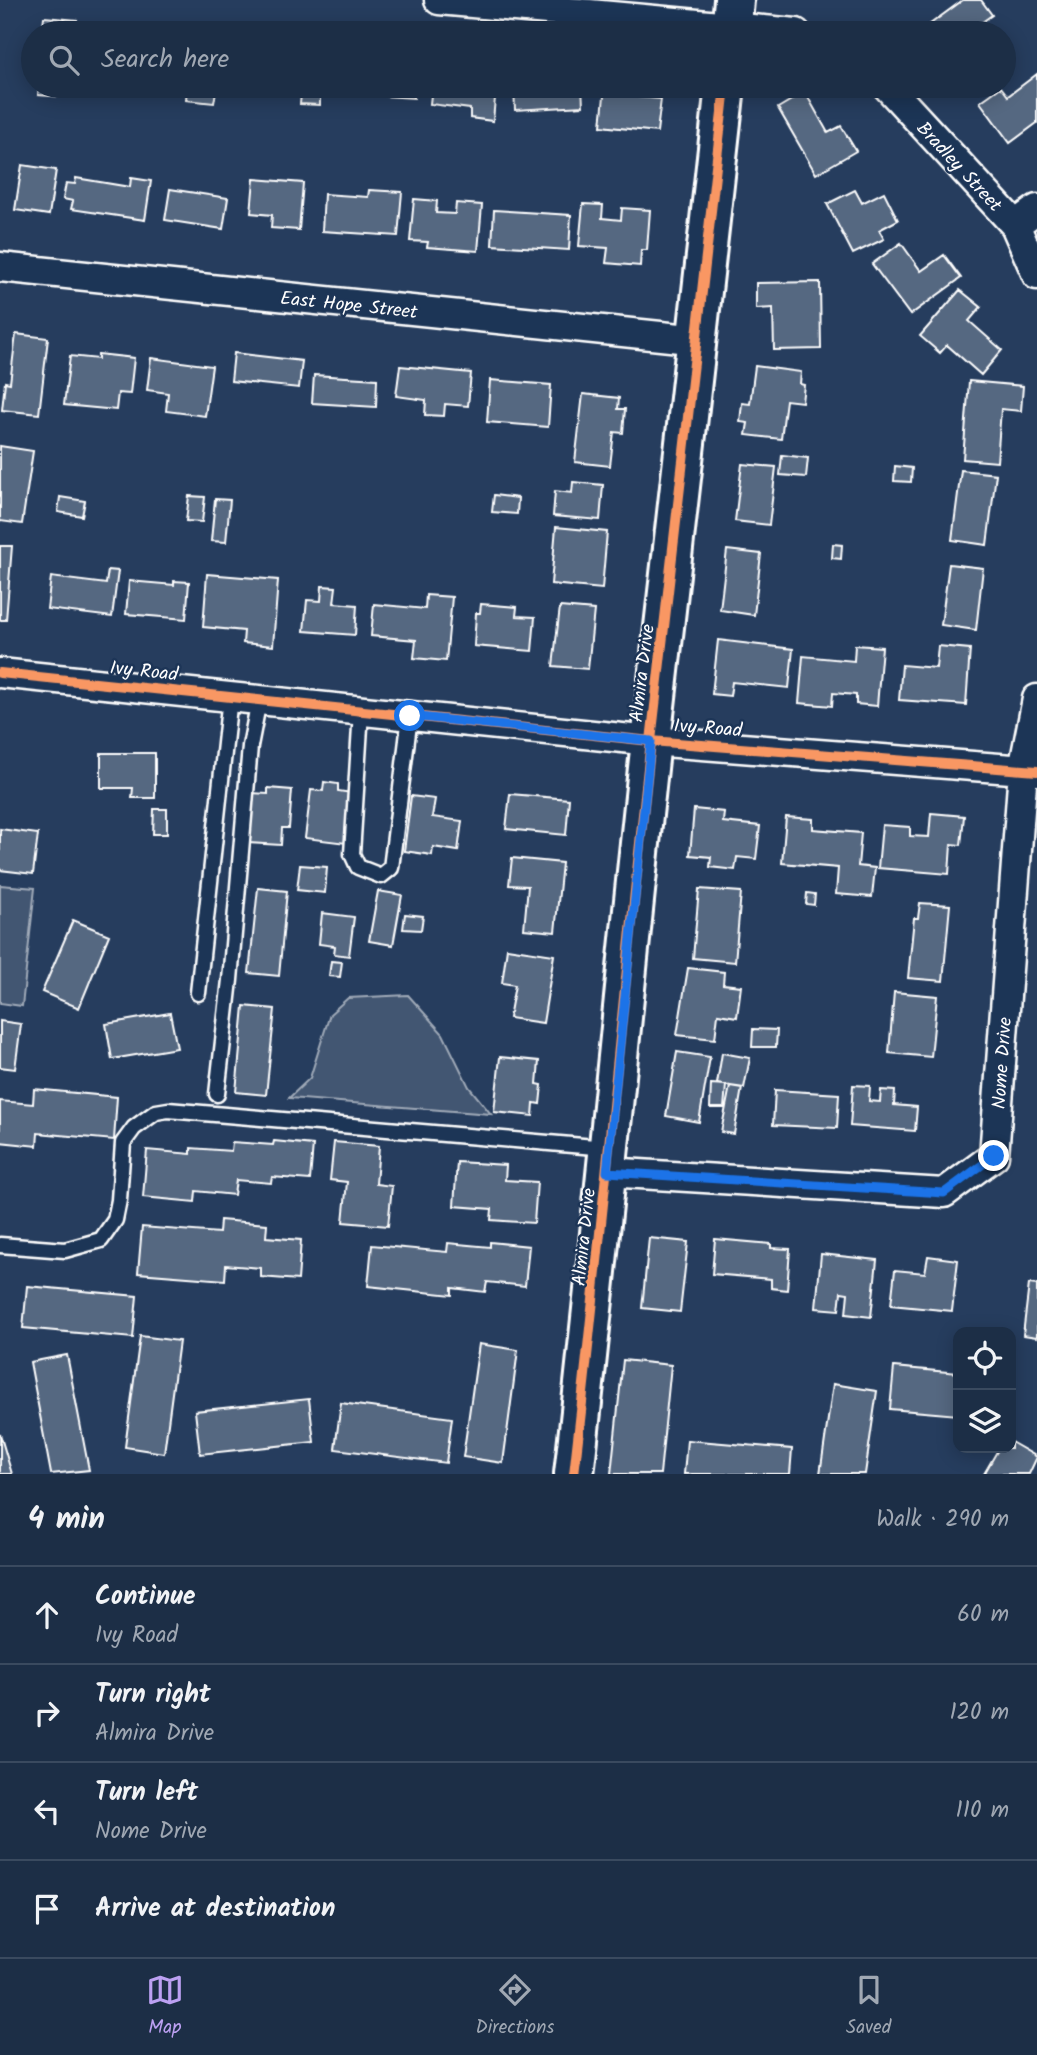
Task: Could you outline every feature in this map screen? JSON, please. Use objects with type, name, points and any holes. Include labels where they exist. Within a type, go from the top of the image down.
[{"type":"street","points":[[439,0],[732,20]]},
{"type":"street","name":"Almira Drive","points":[[574,1474],[651,741],[699,340],[724,98]]},
{"type":"street","name":"Bradley Street","points":[[900,98],[1026,217]]},
{"type":"street","points":[[1026,217],[1037,275]]},
{"type":"street","name":"East Hope Street","points":[[0,267],[699,340]]},
{"type":"street","name":"Ivy Road","points":[[0,673],[651,741],[1030,771]]},
{"type":"street","name":"Nome Drive","points":[[609,1160],[944,1193],[994,1156],[1037,699]]},
{"type":"lane","points":[[198,993],[230,697]]},
{"type":"lane","points":[[217,1094],[233,954],[250,746],[258,700]]},
{"type":"lane","points":[[361,710],[352,854],[358,867],[382,876],[391,869],[410,716]]},
{"type":"lane","points":[[0,1245],[65,1250],[101,1240],[115,1220],[123,1143],[134,1128],[156,1112],[168,1110],[609,1160]]},
{"type":"shaded area","points":[[0,885],[35,888],[22,1006],[0,1003]]},
{"type":"shaded area","points":[[408,995],[443,1034],[469,1087],[491,1114],[289,1098],[310,1078],[330,1014],[348,998]]},
{"type":"building","points":[[963,0],[981,0],[992,15],[984,21],[934,21]]},
{"type":"building","points":[[44,17],[77,20],[77,21],[44,21]]},
{"type":"building","points":[[1037,74],[1037,123],[1010,143],[980,102],[986,98],[1016,98],[1016,90]]},
{"type":"building","points":[[186,98],[215,98],[214,103]]},
{"type":"building","points":[[301,98],[320,98],[320,105],[300,104]]},
{"type":"building","points":[[431,98],[495,98],[493,121],[470,118],[470,109],[430,104]]},
{"type":"building","points":[[514,98],[583,98],[583,106],[515,110]]},
{"type":"building","points":[[604,98],[661,99],[657,132],[601,126]]},
{"type":"building","points":[[795,98],[808,98],[828,133],[841,126],[856,151],[816,174],[778,108]]},
{"type":"building","points":[[22,165],[56,170],[49,215],[15,210]]},
{"type":"building","points":[[76,178],[130,187],[131,178],[151,181],[145,220],[71,209],[73,201],[63,199],[66,183],[75,184]]},
{"type":"building","points":[[254,179],[303,183],[299,230],[271,228],[272,215],[251,213]]},
{"type":"building","points":[[170,189],[228,198],[223,229],[165,220]]},
{"type":"building","points":[[369,190],[402,192],[398,236],[322,231],[324,194],[368,197]]},
{"type":"building","points":[[855,190],[862,203],[884,192],[898,220],[879,230],[884,239],[853,254],[827,204]]},
{"type":"building","points":[[414,199],[437,201],[436,213],[455,214],[456,203],[482,205],[478,251],[427,247],[428,242],[410,241]]},
{"type":"building","points":[[583,204],[603,205],[602,218],[621,220],[622,208],[650,210],[647,250],[641,250],[640,266],[606,263],[608,248],[579,246]]},
{"type":"building","points":[[494,210],[571,215],[569,250],[492,245]]},
{"type":"building","points":[[901,243],[921,271],[944,255],[961,278],[910,315],[872,264]]},
{"type":"building","points":[[820,282],[821,349],[774,350],[773,308],[756,309],[756,283]]},
{"type":"building","points":[[960,290],[981,307],[969,321],[1002,350],[981,375],[947,345],[940,353],[920,336]]},
{"type":"building","points":[[16,334],[48,338],[39,414],[2,410],[5,382],[10,383]]},
{"type":"building","points":[[234,353],[302,361],[299,388],[231,381]]},
{"type":"building","points":[[98,354],[134,358],[130,394],[118,393],[116,410],[64,405],[70,356],[98,359]]},
{"type":"building","points":[[151,358],[212,366],[205,416],[166,411],[168,393],[147,390]]},
{"type":"building","points":[[400,366],[471,373],[468,406],[445,404],[444,416],[425,415],[426,400],[396,396]]},
{"type":"building","points":[[755,366],[801,372],[800,384],[804,385],[802,402],[786,400],[781,439],[746,435],[748,423],[740,422],[742,403],[750,404]]},
{"type":"building","points":[[314,375],[377,379],[376,407],[312,403]]},
{"type":"building","points":[[490,380],[551,385],[548,427],[487,422]]},
{"type":"building","points":[[969,381],[1023,386],[1021,411],[1001,409],[997,462],[963,459]]},
{"type":"building","points":[[583,394],[619,398],[618,409],[625,409],[623,433],[614,432],[610,466],[575,462]]},
{"type":"building","points":[[0,446],[33,451],[22,524],[0,521]]},
{"type":"building","points":[[782,455],[808,458],[806,477],[780,475]]},
{"type":"building","points":[[742,464],[776,467],[769,525],[735,521]]},
{"type":"building","points":[[895,466],[912,468],[911,482],[894,481]]},
{"type":"building","points":[[961,470],[996,474],[987,545],[952,540]]},
{"type":"building","points":[[573,482],[603,485],[600,520],[553,516],[555,491],[572,493]]},
{"type":"building","points":[[494,495],[518,498],[517,514],[492,512]]},
{"type":"building","points":[[189,496],[205,497],[202,522],[186,521]]},
{"type":"building","points":[[60,497],[85,501],[82,516],[58,512]]},
{"type":"building","points":[[215,499],[230,500],[226,542],[211,541]]},
{"type":"building","points":[[556,527],[607,532],[602,589],[551,584]]},
{"type":"building","points":[[833,544],[842,545],[841,559],[832,558]]},
{"type":"building","points":[[0,546],[12,546],[6,620],[0,620]]},
{"type":"building","points":[[727,550],[761,554],[754,615],[720,610]]},
{"type":"building","points":[[949,564],[983,568],[976,630],[941,625]]},
{"type":"building","points":[[108,570],[118,571],[112,617],[47,609],[51,577],[106,584]]},
{"type":"building","points":[[207,574],[278,580],[273,646],[243,643],[244,631],[203,627]]},
{"type":"building","points":[[129,581],[174,585],[174,581],[189,582],[186,619],[126,614]]},
{"type":"building","points":[[322,586],[336,587],[334,603],[357,605],[355,635],[304,631],[307,600],[321,601]]},
{"type":"building","points":[[426,595],[452,597],[446,661],[414,658],[416,640],[371,636],[374,604],[425,609]]},
{"type":"building","points":[[481,604],[517,607],[516,616],[535,617],[532,651],[474,646],[476,613],[480,613]]},
{"type":"building","points":[[560,607],[594,610],[588,669],[553,666]]},
{"type":"building","points":[[718,640],[793,649],[789,688],[732,682],[730,696],[712,694]]},
{"type":"building","points":[[855,645],[882,647],[877,706],[856,704],[856,695],[833,693],[832,706],[799,703],[803,656],[854,661]]},
{"type":"building","points":[[938,646],[970,649],[966,705],[899,700],[902,665],[936,668]]},
{"type":"building","points":[[101,753],[155,753],[155,798],[132,798],[133,788],[101,788]]},
{"type":"building","points":[[324,782],[338,784],[338,791],[352,793],[346,843],[305,838],[311,790],[323,791]]},
{"type":"building","points":[[268,788],[292,790],[289,828],[282,828],[281,845],[248,843],[251,793],[268,794]]},
{"type":"building","points":[[510,794],[569,799],[566,835],[506,829]]},
{"type":"building","points":[[411,796],[435,799],[432,817],[462,821],[458,851],[433,847],[432,855],[404,851]]},
{"type":"building","points":[[154,809],[167,809],[167,834],[153,834]]},
{"type":"building","points":[[694,809],[724,812],[723,822],[760,826],[756,859],[737,857],[735,870],[710,867],[711,857],[690,855]]},
{"type":"building","points":[[931,813],[964,816],[961,845],[951,844],[949,874],[878,868],[882,825],[910,827],[910,836],[929,837]]},
{"type":"building","points":[[786,817],[813,819],[813,829],[861,833],[858,866],[875,868],[872,897],[836,894],[838,868],[782,863]]},
{"type":"building","points":[[0,829],[38,834],[33,874],[0,870]]},
{"type":"building","points":[[512,858],[562,863],[555,932],[524,929],[528,886],[509,885]]},
{"type":"building","points":[[300,865],[327,867],[325,893],[297,890]]},
{"type":"building","points":[[258,888],[287,891],[279,976],[249,973]]},
{"type":"building","points":[[699,889],[741,892],[735,962],[693,958]]},
{"type":"building","points":[[378,891],[402,895],[393,945],[369,941]]},
{"type":"building","points":[[807,893],[815,894],[814,905],[806,904]]},
{"type":"building","points":[[920,903],[950,905],[943,981],[908,978],[914,918],[918,918]]},
{"type":"building","points":[[322,913],[354,917],[349,956],[334,954],[335,946],[319,944]]},
{"type":"building","points":[[405,914],[423,916],[421,930],[403,929]]},
{"type":"building","points":[[73,920],[109,935],[79,1008],[42,992]]},
{"type":"building","points":[[507,948],[554,955],[543,1023],[509,1018],[515,985],[502,983]]},
{"type":"building","points":[[331,961],[342,962],[340,977],[329,976]]},
{"type":"building","points":[[688,968],[724,972],[723,984],[741,986],[737,1017],[718,1014],[715,1039],[677,1035]]},
{"type":"building","points":[[894,992],[937,996],[931,1057],[889,1053]]},
{"type":"building","points":[[244,1006],[275,1009],[266,1095],[236,1092]]},
{"type":"building","points":[[170,1013],[177,1048],[112,1059],[106,1024]]},
{"type":"building","points":[[0,1021],[21,1024],[15,1069],[0,1067]]},
{"type":"building","points":[[753,1029],[777,1030],[776,1047],[752,1047]]},
{"type":"building","points":[[677,1052],[710,1057],[699,1122],[666,1116]]},
{"type":"building","points":[[722,1053],[750,1058],[744,1088],[717,1084]]},
{"type":"building","points":[[500,1057],[539,1061],[537,1084],[542,1085],[540,1104],[534,1103],[533,1116],[494,1112]]},
{"type":"building","points":[[711,1084],[726,1085],[724,1108],[710,1108]]},
{"type":"building","points":[[853,1085],[870,1086],[869,1101],[880,1102],[881,1090],[895,1091],[894,1105],[917,1107],[915,1131],[850,1126]]},
{"type":"building","points":[[730,1086],[742,1088],[734,1134],[721,1132]]},
{"type":"building","points":[[34,1089],[117,1097],[114,1140],[38,1133],[37,1146],[0,1142],[0,1101],[33,1104]]},
{"type":"building","points":[[775,1090],[839,1094],[837,1128],[773,1125]]},
{"type":"building","points":[[274,1141],[313,1145],[310,1180],[272,1177],[271,1183],[236,1180],[234,1195],[196,1191],[195,1202],[143,1197],[147,1150],[191,1154],[191,1148],[231,1151],[232,1142],[273,1145]]},
{"type":"building","points":[[334,1142],[379,1146],[376,1184],[392,1186],[388,1226],[343,1222],[347,1182],[330,1180]]},
{"type":"building","points":[[457,1162],[506,1165],[505,1180],[537,1182],[534,1223],[491,1220],[492,1209],[454,1206]]},
{"type":"building","points":[[220,1220],[267,1224],[266,1237],[301,1240],[298,1280],[261,1277],[261,1268],[226,1265],[225,1280],[138,1273],[142,1227],[219,1233]]},
{"type":"building","points":[[649,1238],[688,1242],[680,1312],[642,1308]]},
{"type":"building","points":[[715,1239],[771,1244],[771,1248],[790,1249],[787,1290],[771,1288],[771,1279],[712,1274]]},
{"type":"building","points":[[490,1242],[529,1246],[525,1286],[487,1282],[485,1292],[452,1288],[452,1295],[368,1286],[372,1245],[447,1252],[448,1243],[490,1247]]},
{"type":"building","points":[[821,1254],[877,1260],[871,1317],[846,1314],[848,1293],[841,1292],[839,1310],[816,1308]]},
{"type":"building","points":[[928,1256],[958,1260],[952,1311],[891,1305],[895,1270],[925,1273]]},
{"type":"building","points":[[1029,1284],[1037,1285],[1037,1337],[1023,1335]]},
{"type":"building","points":[[27,1286],[137,1296],[133,1338],[23,1328]]},
{"type":"building","points":[[140,1336],[179,1341],[164,1453],[125,1447]]},
{"type":"building","points":[[479,1344],[518,1350],[503,1463],[463,1457]]},
{"type":"building","points":[[67,1355],[89,1470],[51,1474],[30,1362]]},
{"type":"building","points":[[623,1360],[671,1365],[660,1474],[611,1474]]},
{"type":"building","points":[[894,1367],[953,1373],[953,1415],[890,1409]]},
{"type":"building","points":[[833,1384],[877,1391],[865,1474],[820,1474]]},
{"type":"building","points":[[309,1399],[314,1442],[200,1454],[195,1411]]},
{"type":"building","points":[[341,1403],[452,1418],[446,1463],[335,1449]]},
{"type":"building","points":[[0,1434],[12,1474],[0,1474]]},
{"type":"building","points":[[687,1440],[792,1449],[790,1474],[684,1474]]},
{"type":"building","points":[[1016,1445],[1037,1457],[1029,1474],[984,1474],[996,1453],[1016,1453]]},
{"type":"cycle path","points":[[574,1474],[651,741],[724,98]]},
{"type":"cycle path","points":[[0,673],[651,741],[1037,771]]},
{"type":"route","points":[[410,716],[651,741],[607,1172],[944,1193],[994,1156]]}]
